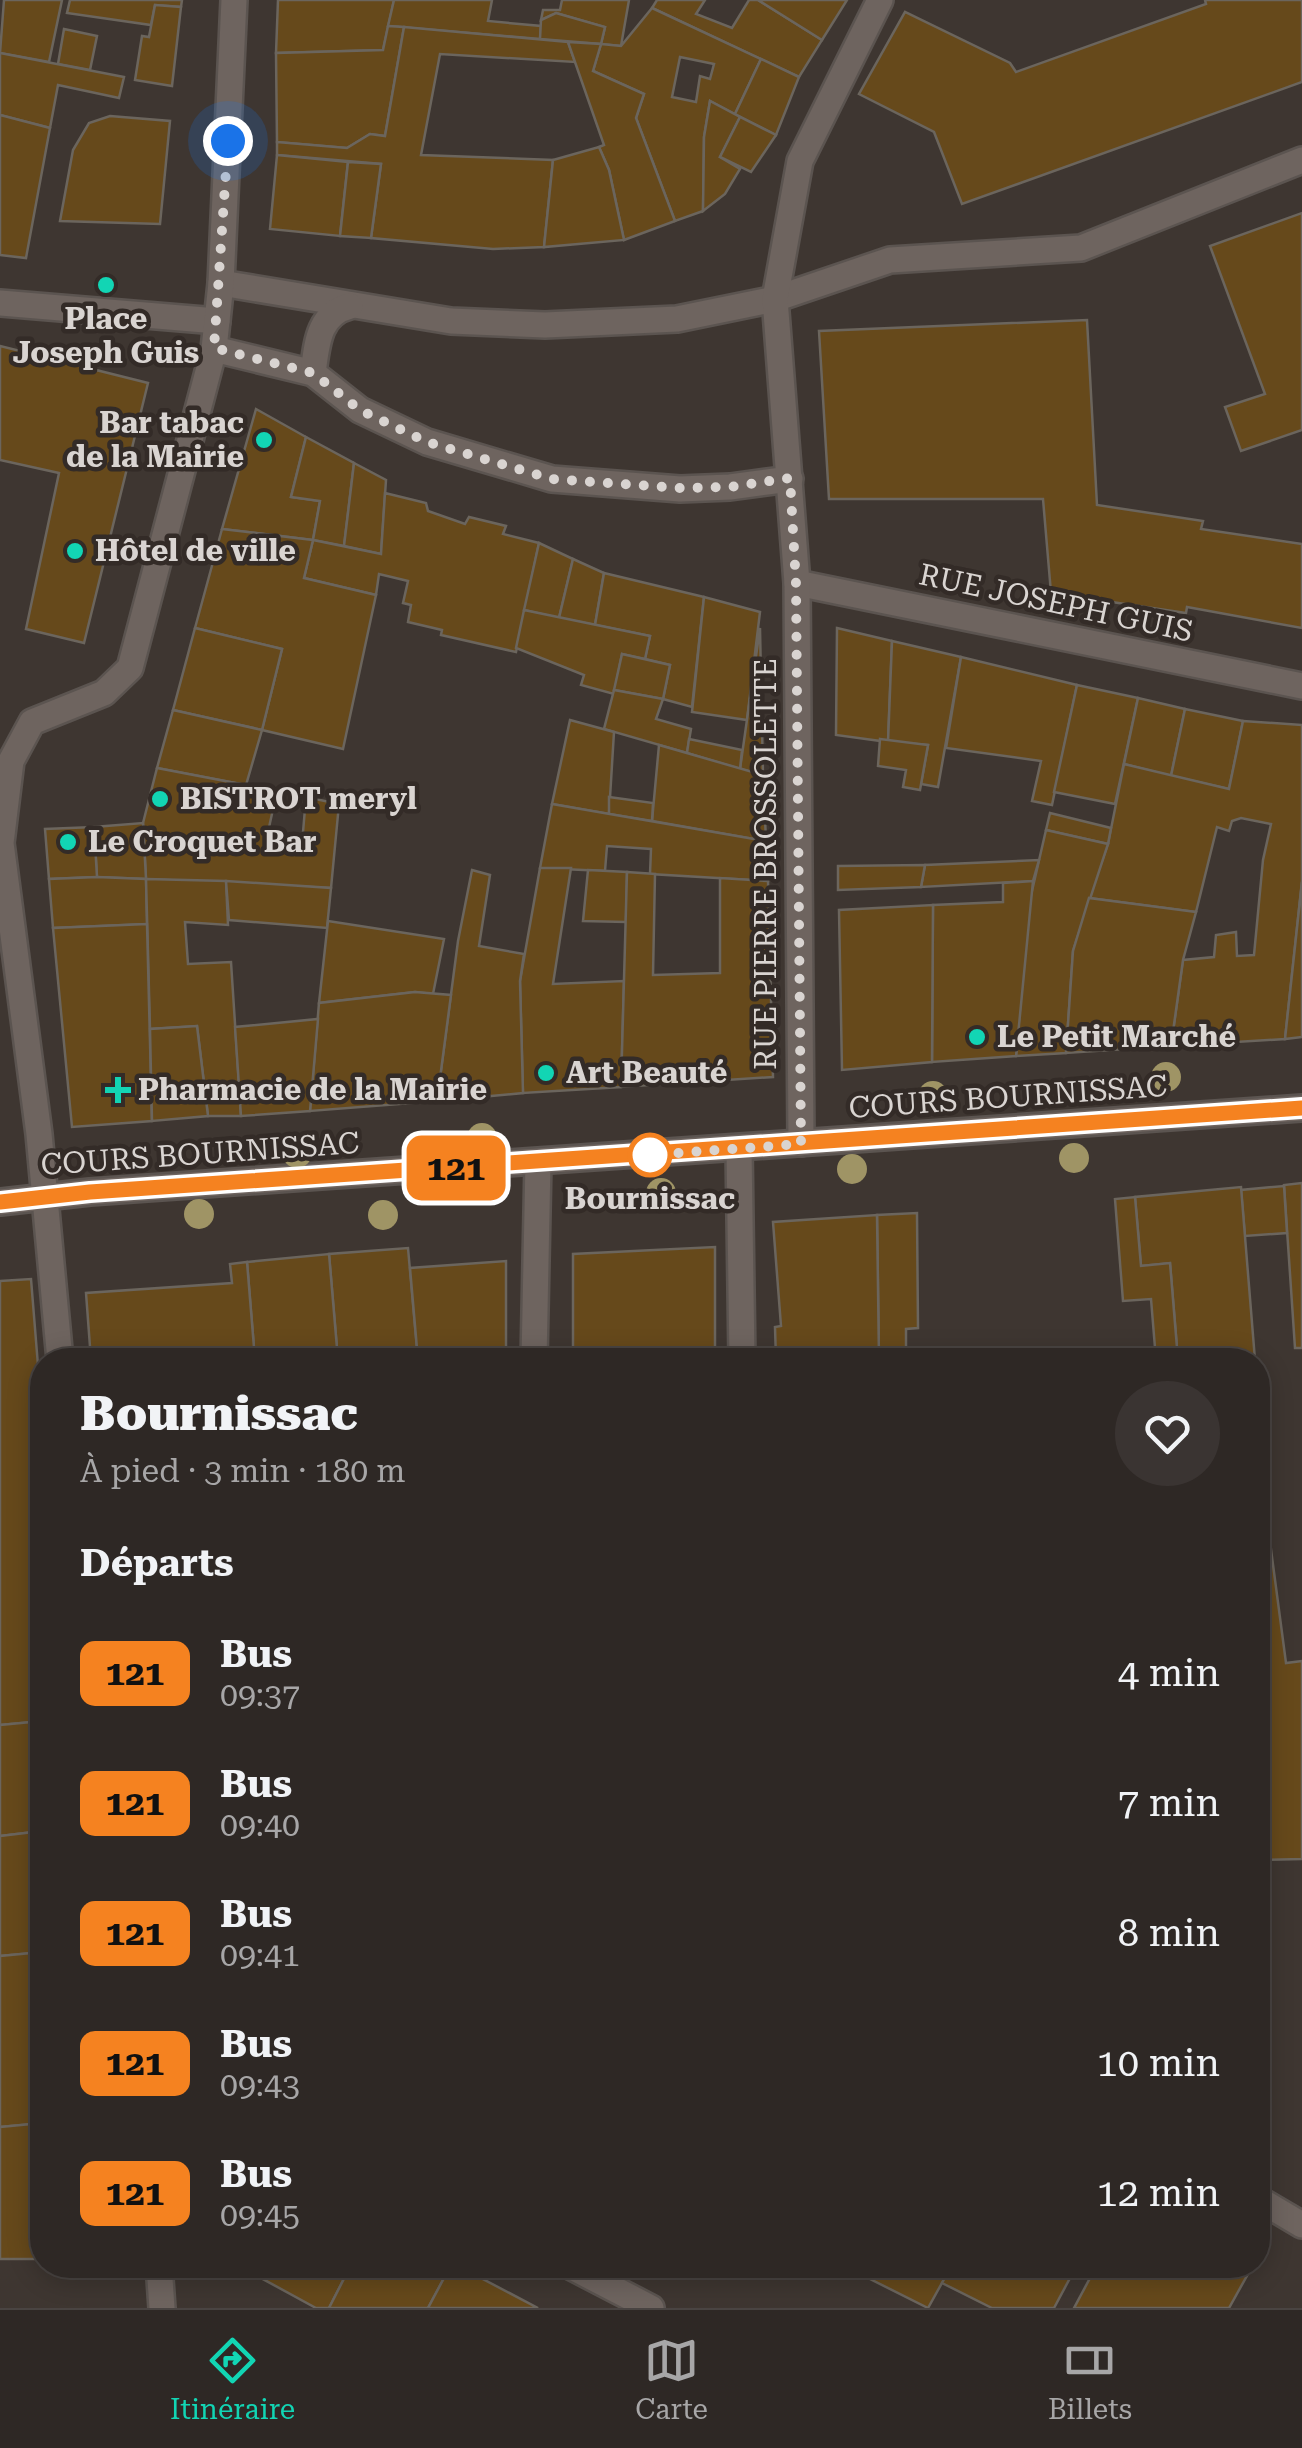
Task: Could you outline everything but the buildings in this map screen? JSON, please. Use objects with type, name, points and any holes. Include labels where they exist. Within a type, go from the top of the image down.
[{"type":"street","points":[[59,1348],[45,1197],[2,843],[6,759],[32,722],[104,693],[130,668],[214,348],[221,282],[234,0]]},
{"type":"street","name":"RUE PIERRE BROSSOLETTE","points":[[801,1144],[796,584],[775,299],[800,161],[880,0]]},
{"type":"street","points":[[221,282],[451,321],[544,326],[678,319],[775,299],[890,260],[1081,248],[1302,160]]},
{"type":"street","points":[[0,303],[217,320]]},
{"type":"street","points":[[313,373],[323,323],[335,310],[350,306]]},
{"type":"street","points":[[214,348],[313,373],[360,410],[427,442],[552,479],[680,488],[730,487],[790,478]]},
{"type":"street","name":"RUE JOSEPH GUIS","points":[[796,584],[1302,686]]},
{"type":"street","name":"COURS BOURNISSAC","points":[[0,1202],[1302,1108]]},
{"type":"street","points":[[739,1148],[742,1348]]},
{"type":"street","points":[[534,1348],[538,1162]]},
{"type":"street","points":[[1270,2206],[1302,2225]]},
{"type":"street","points":[[160,2278],[162,2308]]},
{"type":"street","points":[[593,2278],[651,2308]]},
{"type":"bus line","name":"121","points":[[0,1202],[90,1192],[1302,1108]]},
{"type":"place","name":"Place Joseph Guis","points":[[106,285]]},
{"type":"place","name":"Bar tabac de la Mairie","points":[[264,440]]},
{"type":"place","name":"Hôtel de ville","points":[[75,551]]},
{"type":"place","name":"BISTROT meryl","points":[[160,799]]},
{"type":"place","name":"Le Croquet Bar","points":[[68,842]]},
{"type":"place","name":"Le Petit Marché","points":[[977,1037]]},
{"type":"place","name":"Art Beauté","points":[[546,1073]]},
{"type":"place","name":"Pharmacie de la Mairie","points":[[118,1090]]},
{"type":"place","name":"Bournissac","points":[[650,1155]]},
{"type":"route","points":[[228,141],[214,348],[313,373],[360,410],[427,442],[552,479],[680,488],[730,487],[790,478],[796,584],[801,1144],[650,1155]]}]
